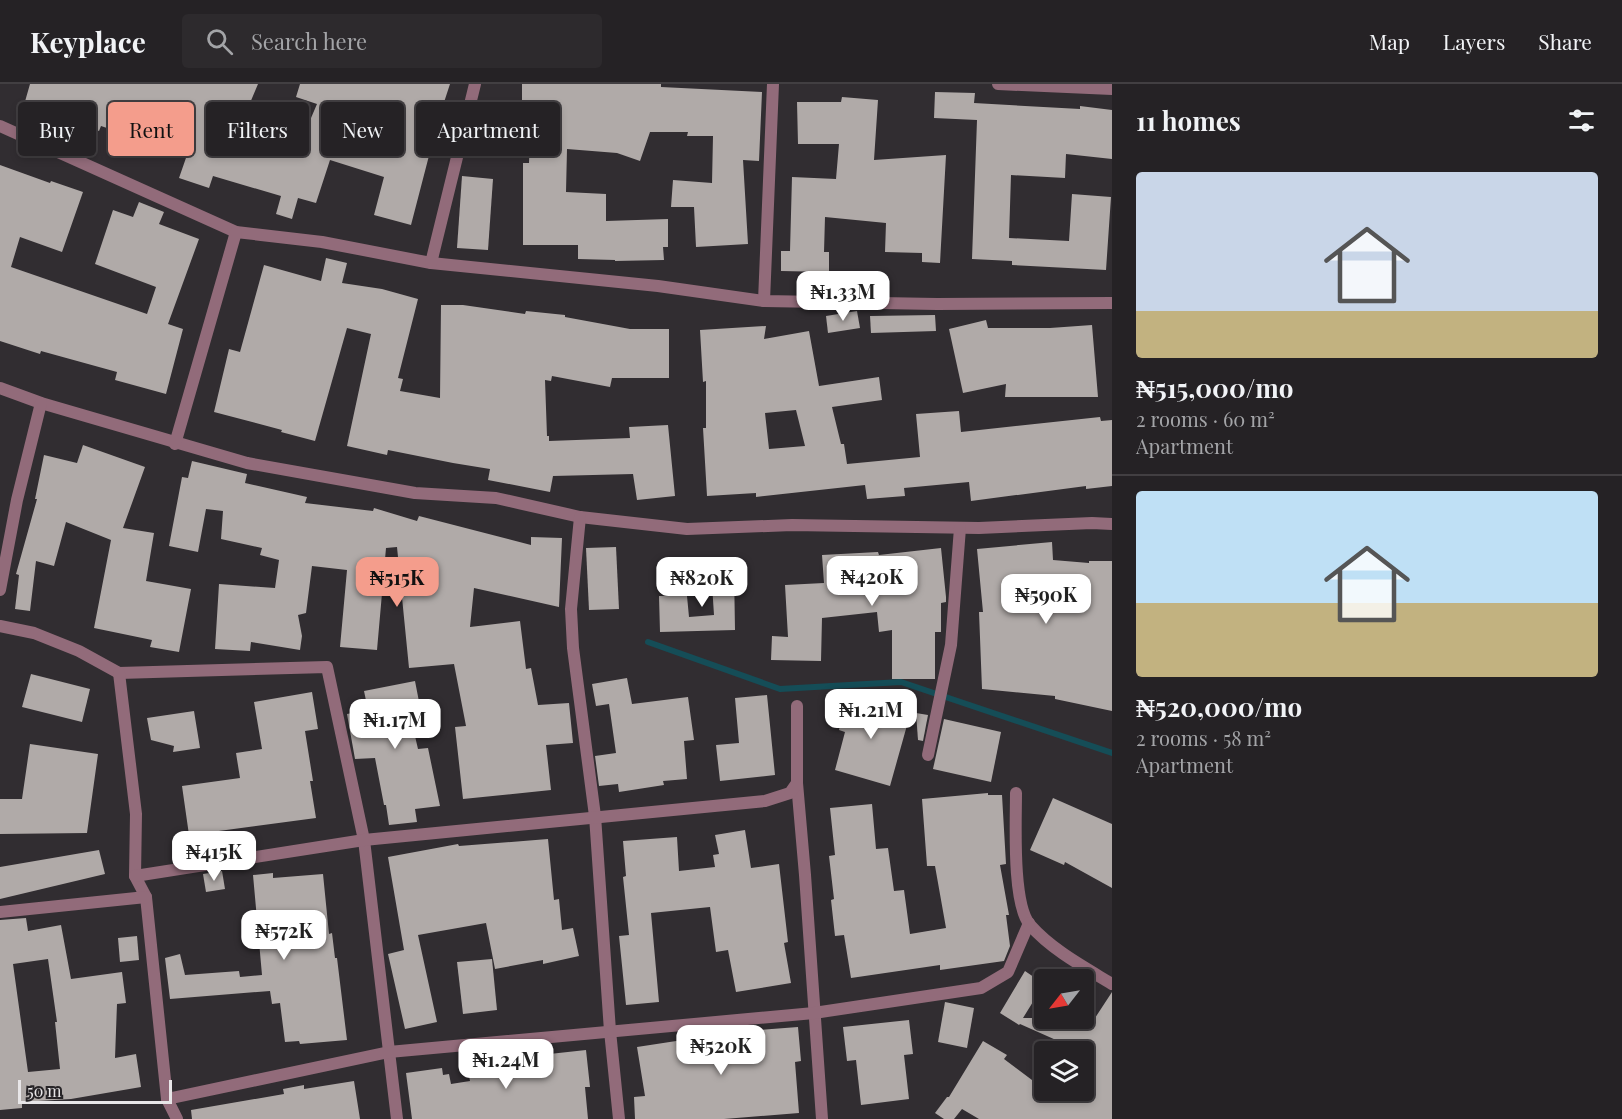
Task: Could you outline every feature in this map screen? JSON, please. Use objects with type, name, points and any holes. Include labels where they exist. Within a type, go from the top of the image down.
[{"type":"street","points":[[431,263],[475,84]]},
{"type":"street","points":[[764,301],[773,84]]},
{"type":"street","points":[[998,84],[1112,89]]},
{"type":"street","points":[[0,126],[236,232],[322,242],[431,263],[658,286],[764,301],[937,304],[1112,303]]},
{"type":"street","points":[[175,444],[236,232]]},
{"type":"street","points":[[0,388],[175,444],[247,463],[415,493],[496,498],[580,517],[687,529],[792,525],[960,528],[1112,524]]},
{"type":"street","points":[[0,590],[17,500],[41,403]]},
{"type":"street","points":[[580,517],[576,535],[571,619],[595,816],[610,1031],[619,1119]]},
{"type":"street","points":[[928,755],[951,645],[960,528]]},
{"type":"street","points":[[0,626],[34,633],[79,651],[119,673],[327,667],[364,840],[397,1119]]},
{"type":"street","points":[[119,673],[136,814],[135,876],[146,897],[167,1099],[177,1118],[162,1119]]},
{"type":"street","points":[[796,706],[796,783],[805,875],[822,1119]]},
{"type":"street","points":[[135,876],[364,840],[765,801],[790,793],[796,783]]},
{"type":"street","points":[[1016,793],[1019,895],[1029,923],[1061,951],[1112,984]]},
{"type":"street","points":[[0,912],[146,897]]},
{"type":"street","points":[[167,1099],[389,1052],[814,1013],[981,988],[1008,972],[1029,923]]},
{"type":"building","points":[[30,84],[258,84],[250,102],[206,102],[206,156],[309,156],[309,123],[317,104],[296,97],[300,84],[450,84],[444,102],[416,102],[416,156],[429,156],[411,225],[374,215],[384,177],[330,160],[316,203],[298,198],[292,219],[276,214],[281,196],[213,176],[209,188],[179,178],[187,156],[194,156],[194,102],[108,102],[108,128],[101,126],[99,131],[96,130],[96,102],[25,102]]},
{"type":"building","points":[[522,84],[661,84],[661,87],[762,92],[759,161],[743,160],[748,244],[696,247],[694,207],[671,207],[673,180],[712,183],[713,136],[687,136],[688,132],[650,132],[640,161],[617,153],[567,149],[566,192],[606,194],[606,221],[668,219],[668,247],[663,247],[664,260],[578,259],[578,245],[523,245],[523,163],[529,163],[529,156],[560,156],[560,102],[522,102]]},
{"type":"building","points":[[935,92],[975,93],[974,103],[1080,109],[1080,106],[1112,110],[1112,159],[1066,154],[1065,178],[1011,175],[1009,238],[1069,241],[1072,194],[1111,197],[1106,270],[1012,265],[1012,261],[972,259],[977,120],[934,118]]},
{"type":"building","points":[[842,97],[878,100],[874,160],[946,155],[940,263],[922,262],[922,253],[885,252],[886,223],[825,217],[824,252],[829,252],[829,272],[781,271],[781,251],[790,251],[792,177],[836,179],[839,144],[798,144],[797,102],[841,102]]},
{"type":"building","points":[[0,165],[83,192],[62,252],[20,237],[11,267],[147,314],[156,287],[95,264],[113,210],[133,217],[139,202],[164,212],[159,224],[199,239],[168,324],[183,329],[166,394],[115,380],[117,372],[41,351],[40,354],[0,341]]},
{"type":"building","points":[[462,176],[493,179],[488,250],[457,248]]},
{"type":"building","points":[[326,258],[347,263],[342,283],[382,289],[418,299],[398,378],[403,379],[400,391],[440,398],[441,305],[463,305],[525,314],[526,311],[565,315],[565,317],[630,329],[669,329],[669,378],[612,378],[610,387],[552,376],[551,381],[545,380],[547,436],[549,436],[549,441],[630,438],[629,427],[668,425],[675,496],[637,500],[633,474],[553,476],[550,492],[488,480],[490,469],[388,450],[387,455],[347,446],[371,334],[347,328],[315,441],[214,412],[229,349],[240,352],[264,265],[321,281]]},
{"type":"building","points":[[857,311],[860,328],[828,333],[826,316]]},
{"type":"building","points":[[935,315],[936,331],[871,333],[870,316]]},
{"type":"building","points":[[986,320],[988,328],[1092,325],[1098,397],[1005,397],[1006,384],[963,393],[949,329]]},
{"type":"building","points":[[766,326],[764,339],[809,331],[819,386],[879,377],[882,400],[832,407],[841,444],[844,444],[847,464],[920,457],[916,414],[959,411],[961,432],[1100,417],[1101,421],[1112,420],[1112,486],[1086,489],[1086,486],[971,501],[969,482],[904,488],[905,496],[867,499],[865,485],[756,497],[756,493],[707,496],[703,428],[706,428],[706,381],[703,382],[700,330]],"holes":[[[796,410],[805,446],[769,449],[765,413]]]},
{"type":"building","points":[[83,445],[145,467],[123,528],[154,533],[146,581],[191,589],[179,652],[150,647],[152,640],[94,628],[111,540],[66,522],[54,566],[36,561],[30,611],[15,609],[19,575],[16,574],[37,499],[35,499],[44,455],[77,463]]},
{"type":"building","points":[[192,461],[247,474],[245,483],[307,497],[305,503],[373,511],[374,508],[417,521],[419,516],[531,545],[531,537],[562,538],[559,607],[474,588],[470,627],[520,621],[526,669],[531,668],[538,705],[569,703],[573,743],[546,745],[551,790],[463,799],[455,727],[466,726],[454,664],[409,668],[397,547],[386,548],[377,650],[340,647],[347,570],[312,566],[306,613],[298,615],[302,636],[300,650],[251,642],[250,651],[215,649],[219,584],[275,588],[279,560],[260,555],[262,548],[221,539],[223,511],[206,509],[198,552],[169,546],[182,477],[188,478]]},
{"type":"building","points":[[1052,542],[1053,560],[1089,563],[1089,561],[1112,561],[1112,711],[1055,699],[1055,696],[982,689],[979,612],[983,612],[977,549]]},
{"type":"building","points":[[616,547],[619,609],[589,610],[586,548]]},
{"type":"building","points":[[941,548],[946,602],[941,603],[941,632],[935,632],[935,679],[892,679],[892,630],[879,632],[877,612],[822,618],[821,661],[771,660],[772,636],[788,637],[785,585],[824,583],[822,555],[878,552],[879,555]]},
{"type":"building","points":[[711,569],[734,570],[735,630],[660,632],[659,596],[687,596],[689,617],[714,615]]},
{"type":"building","points":[[31,674],[90,689],[82,722],[22,707]]},
{"type":"building","points":[[627,678],[632,704],[688,697],[694,740],[684,741],[687,779],[663,781],[664,785],[619,792],[618,784],[599,786],[595,756],[616,753],[609,704],[596,706],[592,684]]},
{"type":"building","points":[[415,681],[422,717],[411,719],[418,749],[428,748],[440,806],[415,809],[417,822],[389,825],[375,758],[355,759],[347,714],[368,710],[364,691]]},
{"type":"building","points":[[312,692],[318,729],[305,731],[316,818],[189,835],[182,786],[240,778],[236,753],[262,749],[254,702]]},
{"type":"building","points":[[767,695],[775,775],[720,781],[716,745],[739,743],[735,698]]},
{"type":"building","points":[[845,699],[911,711],[890,786],[835,770],[845,732],[839,730]]},
{"type":"building","points":[[194,711],[200,748],[173,752],[174,746],[151,740],[147,718]]},
{"type":"building","points":[[916,713],[928,715],[923,741],[918,740]]},
{"type":"building","points":[[944,719],[1001,732],[991,782],[933,769]]},
{"type":"building","points":[[30,744],[98,754],[87,833],[0,834],[0,799],[22,799]]},
{"type":"building","points":[[988,793],[988,795],[1002,795],[1006,864],[1000,865],[1009,915],[1006,915],[1010,946],[1004,961],[940,970],[940,965],[851,978],[844,935],[835,936],[829,856],[835,855],[830,808],[872,804],[876,849],[888,848],[894,891],[904,890],[910,934],[946,928],[935,866],[927,866],[922,799]]},
{"type":"building","points":[[1053,798],[1112,824],[1112,888],[1065,862],[1064,865],[1030,850]]},
{"type":"building","points":[[745,830],[751,868],[779,864],[788,942],[784,943],[791,983],[736,992],[728,950],[716,952],[710,907],[651,913],[659,1002],[626,1005],[619,936],[629,935],[623,877],[626,876],[623,841],[677,837],[679,871],[715,867],[713,855],[719,854],[715,835]]},
{"type":"building","points":[[548,839],[554,900],[559,899],[562,930],[573,928],[579,956],[543,964],[543,960],[495,969],[486,923],[418,935],[437,1022],[405,1029],[388,954],[404,950],[388,857],[458,844],[459,846]]},
{"type":"building","points":[[99,850],[105,874],[0,899],[0,867]]},
{"type":"building","points":[[222,871],[225,889],[206,892],[203,874]]},
{"type":"building","points":[[273,873],[273,878],[323,874],[329,934],[332,933],[335,958],[337,958],[347,1040],[300,1044],[299,1041],[285,1042],[280,1003],[272,1004],[270,991],[170,999],[165,958],[180,954],[185,975],[239,971],[240,977],[262,975],[253,875]]},
{"type":"building","points":[[26,918],[28,931],[61,925],[71,979],[122,972],[126,1003],[117,1004],[115,1058],[136,1054],[141,1087],[71,1099],[22,1102],[22,1108],[0,1110],[0,920]],"holes":[[[48,959],[57,1022],[55,1022],[60,1069],[28,1072],[13,964]]]},
{"type":"building","points":[[137,936],[139,960],[120,962],[118,938]]},
{"type":"building","points":[[492,959],[497,1010],[463,1014],[457,962]]},
{"type":"building","points":[[1025,971],[1034,977],[1034,1000],[1023,1018],[1034,1018],[1034,1029],[1094,1029],[1094,1018],[1112,992],[1112,1119],[979,1119],[962,1109],[954,1119],[944,1119],[935,1113],[949,1097],[983,1041],[1007,1055],[1004,1059],[1034,1082],[1034,1101],[1094,1101],[1094,1041],[1058,1041],[1019,1025],[1000,1013]]},
{"type":"building","points":[[945,1002],[974,1008],[967,1048],[938,1042]]},
{"type":"building","points":[[909,1020],[913,1054],[904,1055],[909,1099],[861,1105],[856,1060],[847,1061],[843,1027]]},
{"type":"building","points":[[798,1027],[801,1061],[795,1062],[799,1113],[724,1119],[635,1119],[634,1097],[645,1096],[637,1047],[735,1032]]},
{"type":"building","points":[[586,1050],[590,1087],[585,1087],[588,1119],[412,1119],[406,1073],[442,1068],[443,1075],[449,1074],[451,1084],[470,1081],[468,1071],[483,1068],[481,1061]]},
{"type":"building","points":[[354,1081],[360,1119],[192,1119],[191,1110],[284,1094],[283,1089],[304,1085],[304,1089]]},
{"type":"waterway","points":[[648,642],[780,689],[901,682],[1112,753]]}]
